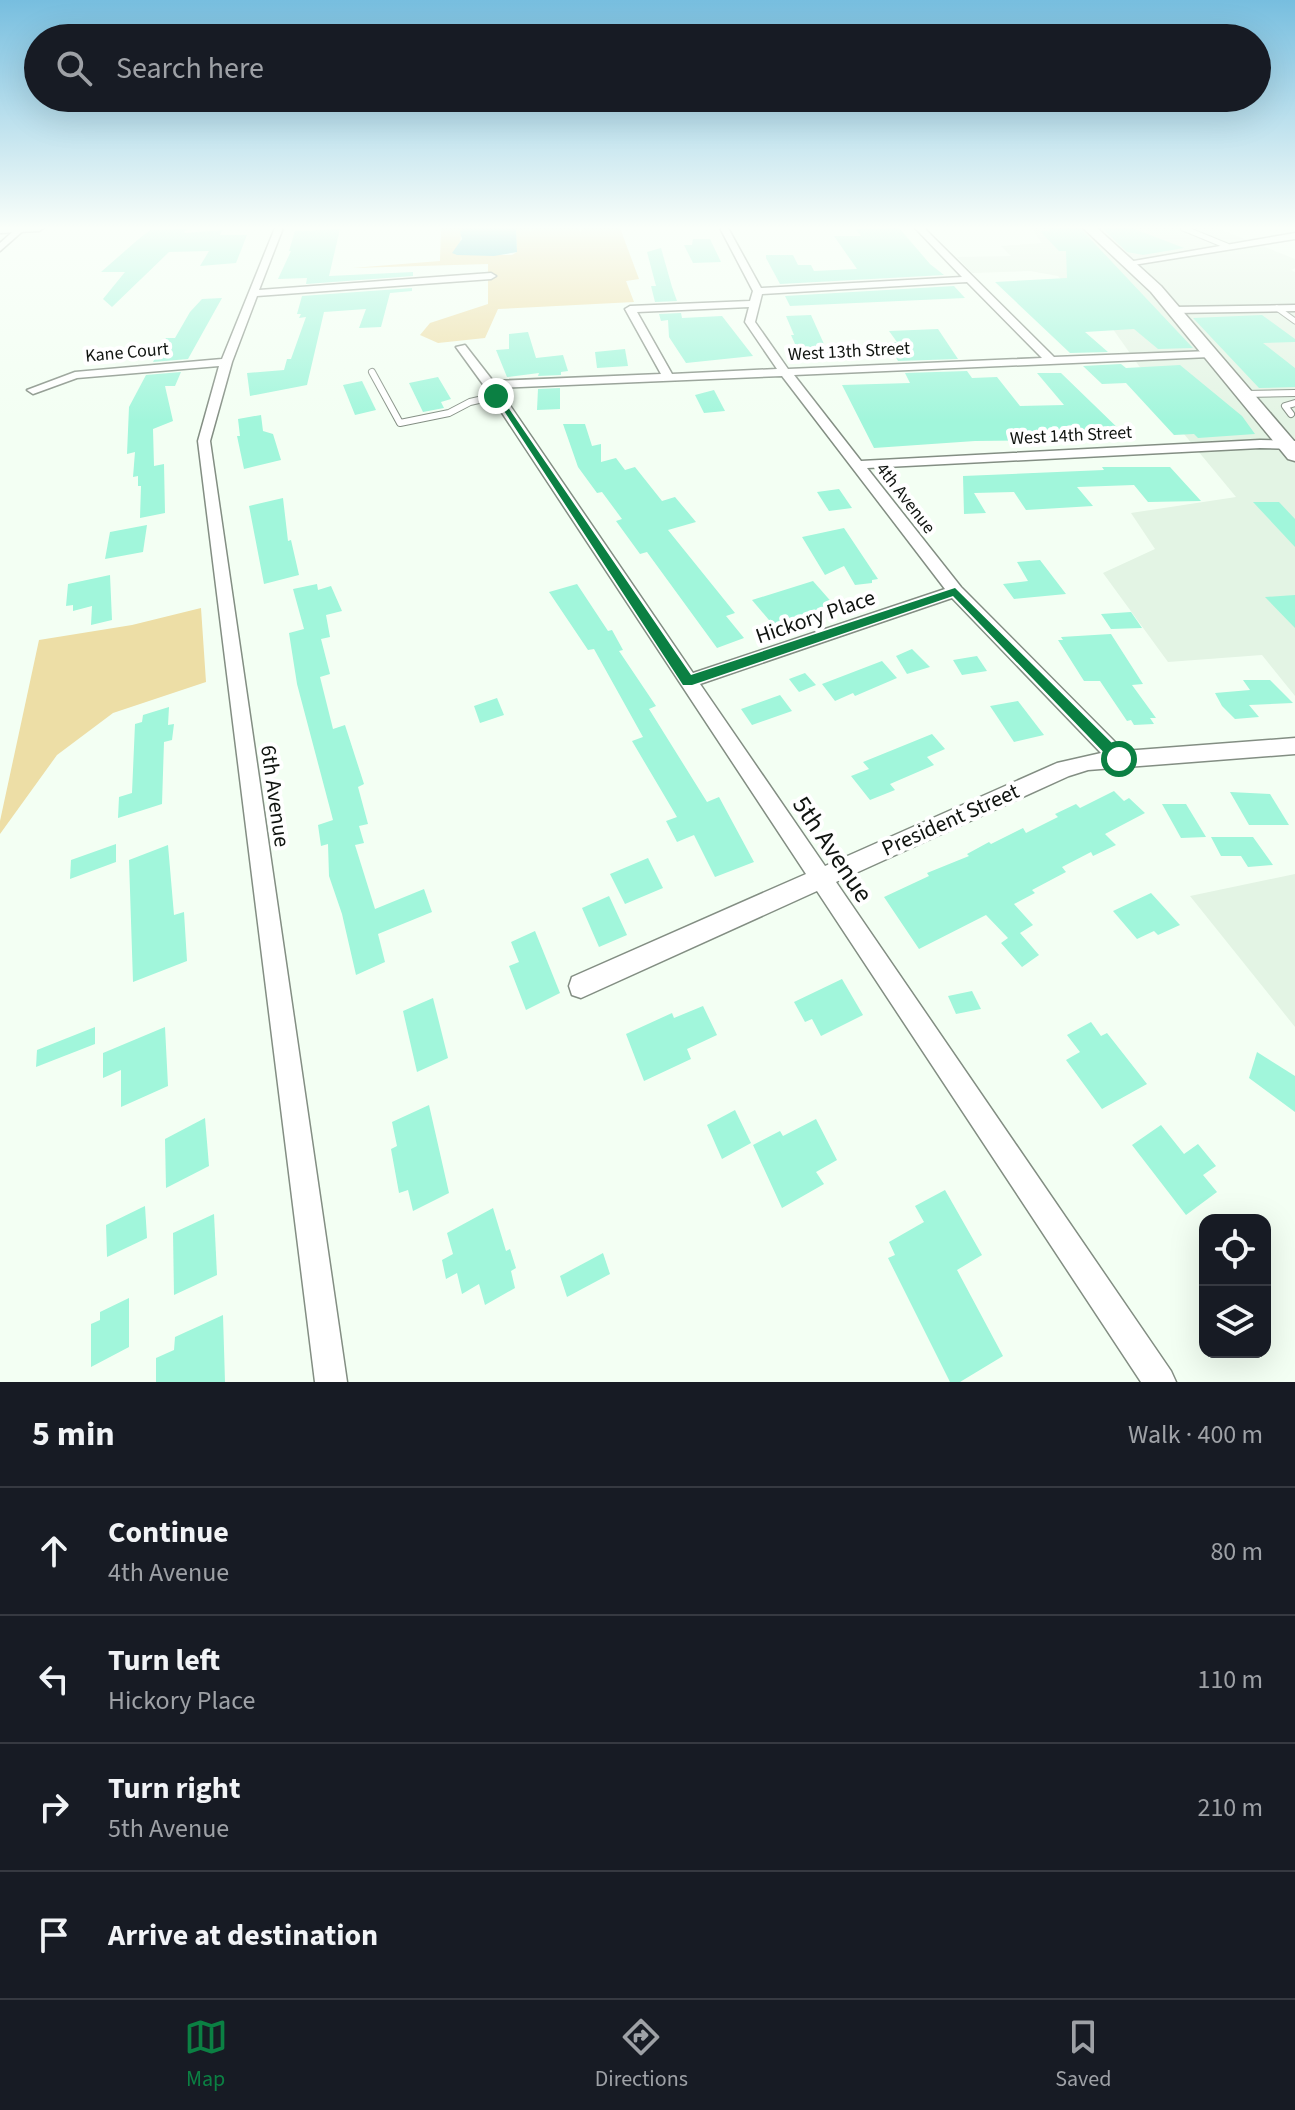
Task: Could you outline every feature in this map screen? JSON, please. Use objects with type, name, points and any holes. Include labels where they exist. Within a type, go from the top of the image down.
[{"type":"main road","points":[[1156,292],[1292,448]]},
{"type":"street","points":[[254,293],[261,292]]},
{"type":"street","name":"4th Avenue","points":[[754,292],[756,297],[750,315],[753,329],[955,591],[1119,759]]},
{"type":"street","points":[[668,377],[630,309],[810,292]]},
{"type":"street","points":[[983,292],[1051,361]]},
{"type":"street","name":"6th Avenue","points":[[254,293],[226,362],[204,441],[331,1382]]},
{"type":"street","points":[[1173,310],[1295,308]]},
{"type":"street","name":"5th Avenue","points":[[461,347],[493,390],[818,878],[1160,1382]]},
{"type":"street","name":"West 13th Street","points":[[493,390],[668,377],[1210,354]]},
{"type":"street","name":"Kane Court","points":[[33,390],[75,375],[226,362]]},
{"type":"street","name":"West 14th Street","points":[[857,465],[1292,448]]},
{"type":"street","name":"Hickory Place","points":[[688,681],[955,591]]},
{"type":"street","name":"President Street","points":[[581,986],[1064,769],[1119,759],[1295,746]]},
{"type":"lane","points":[[1277,308],[1295,321]]},
{"type":"lane","points":[[372,372],[400,423],[449,413],[493,390]]},
{"type":"lane","points":[[1243,394],[1295,393]]},
{"type":"lane","points":[[1291,414],[1285,406],[1295,403]]},
{"type":"shaded area","points":[[488,292],[630,292],[634,302],[498,309],[485,338],[438,343],[420,335],[430,323],[488,304]]},
{"type":"shaded area","points":[[1072,292],[1295,292],[1295,696],[1262,655],[1168,662],[1103,573],[1155,549],[1131,513],[1236,497],[1179,428],[1169,395],[1139,366],[1098,308],[1086,308]]},
{"type":"shaded area","points":[[201,608],[206,682],[113,713],[57,755],[0,834],[0,821],[39,640],[132,625]]},
{"type":"shaded area","points":[[1295,874],[1295,1027],[1190,896]]},
{"type":"building","points":[[108,292],[127,292],[112,307],[103,299]]},
{"type":"building","points":[[396,292],[390,293],[381,327],[359,328],[366,309],[324,312],[307,385],[250,396],[247,373],[284,370],[287,359],[291,359],[306,317],[299,318],[301,314],[297,314],[302,296]]},
{"type":"building","points":[[653,292],[674,292],[677,301],[655,302]]},
{"type":"building","points":[[960,292],[965,298],[790,306],[785,296]]},
{"type":"building","points":[[1006,292],[1141,292],[1193,348],[1158,349],[1134,329],[1085,332],[1108,352],[1070,353]]},
{"type":"building","points":[[222,298],[188,359],[153,362],[166,338],[175,338],[190,312],[202,299]]},
{"type":"building","points":[[681,313],[682,318],[722,316],[753,356],[686,363],[669,337],[668,320],[661,321],[659,314]]},
{"type":"building","points":[[811,315],[828,353],[799,353],[786,316]]},
{"type":"building","points":[[1262,315],[1295,339],[1295,342],[1263,343],[1295,368],[1295,387],[1259,388],[1193,318]]},
{"type":"building","points":[[938,329],[958,359],[898,361],[887,342],[897,342],[889,331]]},
{"type":"building","points":[[528,332],[536,358],[563,355],[568,371],[561,372],[561,375],[538,376],[539,373],[507,377],[496,350],[509,349],[509,334]]},
{"type":"building","points":[[625,349],[628,366],[597,368],[595,352]]},
{"type":"building","points":[[1121,364],[1126,368],[1180,365],[1242,416],[1255,434],[1198,438],[1194,434],[1174,435],[1126,383],[1102,384],[1083,366]]},
{"type":"building","points":[[967,371],[972,378],[997,377],[1020,406],[1064,405],[1037,373],[1061,373],[1125,435],[1080,440],[975,441],[874,448],[842,385],[910,383],[905,373]]},
{"type":"building","points":[[181,372],[175,386],[165,386],[173,421],[153,429],[154,466],[164,464],[165,513],[140,518],[141,486],[138,486],[138,476],[133,477],[135,452],[127,454],[129,407],[146,375]]},
{"type":"building","points":[[438,377],[451,399],[441,402],[444,408],[423,412],[409,383]]},
{"type":"building","points":[[362,381],[376,410],[355,415],[343,385]]},
{"type":"building","points":[[560,388],[560,409],[537,410],[538,389]]},
{"type":"building","points":[[714,390],[725,411],[704,413],[695,395]]},
{"type":"building","points":[[261,415],[263,431],[273,434],[281,460],[244,469],[237,436],[240,436],[238,419]]},
{"type":"building","points":[[563,424],[585,424],[592,446],[601,444],[601,462],[616,458],[625,470],[635,467],[662,501],[675,497],[696,522],[668,530],[735,613],[726,616],[744,638],[717,648],[647,552],[640,554],[616,521],[622,519],[578,467]]},
{"type":"building","points":[[1102,467],[1170,467],[1201,501],[1148,502],[1134,485],[1077,487],[1093,506],[1026,510],[1014,492],[974,493],[986,513],[964,514],[963,476],[1104,470]]},
{"type":"building","points":[[839,489],[852,508],[829,511],[817,492]]},
{"type":"building","points":[[283,498],[288,541],[291,540],[299,575],[264,584],[249,506]]},
{"type":"building","points":[[1253,502],[1279,502],[1295,519],[1295,547]]},
{"type":"building","points":[[147,525],[143,552],[105,559],[110,532]]},
{"type":"building","points":[[844,528],[878,579],[872,580],[872,583],[855,585],[844,566],[825,575],[802,537]]},
{"type":"building","points":[[1040,560],[1066,594],[1014,599],[1003,584],[1028,581],[1017,562]]},
{"type":"building","points":[[110,575],[112,620],[91,625],[92,606],[73,611],[73,605],[66,606],[68,584]]},
{"type":"building","points":[[813,581],[835,606],[774,626],[752,600]]},
{"type":"building","points":[[317,584],[318,590],[331,586],[342,611],[326,615],[330,637],[321,639],[330,674],[320,677],[333,729],[345,725],[364,784],[358,787],[368,824],[359,826],[364,843],[355,845],[375,909],[424,889],[432,912],[378,934],[385,962],[356,975],[342,914],[329,876],[328,844],[321,846],[318,825],[333,820],[297,684],[289,633],[304,629],[293,589]]},
{"type":"building","points":[[577,584],[608,631],[612,630],[623,650],[619,651],[656,706],[649,709],[707,802],[719,797],[754,862],[715,877],[694,835],[677,842],[666,821],[677,817],[632,741],[643,737],[594,649],[588,650],[549,592]]},
{"type":"building","points":[[1295,595],[1295,628],[1265,597]]},
{"type":"building","points":[[1131,612],[1142,628],[1111,629],[1101,614]]},
{"type":"building","points":[[1111,634],[1143,684],[1132,685],[1156,718],[1150,718],[1154,724],[1134,725],[1131,720],[1127,721],[1100,681],[1084,681],[1058,640],[1063,640],[1061,637]]},
{"type":"building","points":[[912,649],[930,667],[907,674],[896,656]]},
{"type":"building","points":[[977,656],[987,671],[962,675],[953,660]]},
{"type":"building","points":[[882,661],[897,678],[855,696],[853,693],[835,701],[822,684]]},
{"type":"building","points":[[805,673],[816,685],[799,692],[789,679]]},
{"type":"building","points":[[1243,680],[1270,680],[1293,703],[1249,705],[1259,717],[1235,719],[1215,693],[1250,690]]},
{"type":"building","points":[[780,695],[792,711],[752,725],[741,709]]},
{"type":"building","points":[[497,698],[504,715],[480,723],[474,706]]},
{"type":"building","points":[[1018,701],[1044,735],[1014,742],[990,706]]},
{"type":"building","points":[[169,707],[168,725],[174,724],[172,740],[164,742],[162,804],[118,818],[119,797],[132,793],[135,724],[142,722],[143,715]]},
{"type":"building","points":[[932,734],[945,749],[927,757],[934,765],[890,784],[895,790],[870,800],[851,776],[869,769],[863,762]]},
{"type":"building","points":[[1114,791],[1124,801],[1129,798],[1145,813],[1105,834],[1116,845],[1093,856],[1091,852],[1062,867],[1066,872],[1032,890],[1035,893],[1014,904],[1033,925],[1020,933],[1039,955],[1022,967],[1001,943],[1008,938],[986,915],[919,949],[884,897],[929,876],[927,873],[969,856],[967,854],[989,842],[991,844],[1023,828],[1026,833],[1058,817],[1055,814],[1076,804],[1080,808]]},
{"type":"building","points":[[1230,792],[1270,794],[1289,825],[1249,825]]},
{"type":"building","points":[[1162,804],[1186,804],[1206,837],[1181,838]]},
{"type":"building","points":[[1211,837],[1253,837],[1273,865],[1248,867],[1241,856],[1221,856]]},
{"type":"building","points":[[116,844],[116,862],[70,879],[71,860]]},
{"type":"building","points":[[168,845],[174,915],[184,912],[187,961],[133,982],[129,860]]},
{"type":"building","points":[[648,858],[663,888],[625,904],[610,874]]},
{"type":"building","points":[[1151,893],[1180,925],[1158,935],[1154,931],[1137,939],[1113,911]]},
{"type":"building","points":[[609,896],[627,935],[599,947],[582,908]]},
{"type":"building","points":[[535,931],[560,993],[526,1010],[509,966],[519,962],[511,942]]},
{"type":"building","points":[[842,979],[863,1015],[821,1036],[812,1019],[805,1022],[794,1002]]},
{"type":"building","points":[[972,991],[981,1009],[956,1014],[948,996]]},
{"type":"building","points":[[433,998],[448,1058],[417,1072],[403,1011]]},
{"type":"building","points":[[703,1006],[717,1035],[687,1049],[691,1059],[644,1081],[626,1034],[672,1013],[674,1018]]},
{"type":"building","points":[[1091,1022],[1101,1036],[1107,1033],[1147,1084],[1102,1109],[1066,1060],[1080,1052],[1067,1035]]},
{"type":"building","points":[[95,1027],[95,1044],[36,1067],[37,1050]]},
{"type":"building","points":[[165,1027],[168,1086],[121,1107],[121,1070],[103,1078],[103,1053]]},
{"type":"building","points":[[1257,1052],[1295,1076],[1295,1112],[1249,1078]]},
{"type":"building","points":[[429,1105],[449,1193],[413,1211],[408,1190],[399,1193],[391,1149],[397,1146],[392,1122]]},
{"type":"building","points":[[735,1110],[751,1143],[722,1159],[707,1125]]},
{"type":"building","points":[[205,1118],[209,1166],[166,1188],[165,1139]]},
{"type":"building","points":[[816,1119],[837,1160],[816,1172],[824,1184],[782,1208],[753,1145],[780,1131],[783,1136]]},
{"type":"building","points":[[1161,1125],[1184,1154],[1198,1144],[1216,1166],[1203,1175],[1217,1192],[1186,1215],[1132,1145]]},
{"type":"building","points":[[945,1190],[982,1255],[957,1270],[1003,1356],[960,1382],[950,1382],[888,1258],[895,1255],[889,1242],[924,1222],[915,1206]]},
{"type":"building","points":[[145,1206],[147,1238],[107,1257],[106,1225]]},
{"type":"building","points":[[493,1208],[506,1251],[510,1249],[516,1268],[511,1271],[515,1288],[485,1305],[479,1284],[462,1294],[457,1273],[446,1279],[442,1260],[453,1254],[447,1233]]},
{"type":"building","points":[[214,1214],[217,1275],[174,1295],[173,1233]]},
{"type":"building","points":[[603,1253],[610,1274],[567,1297],[560,1276]]},
{"type":"building","points":[[129,1298],[129,1347],[91,1367],[91,1324],[100,1320],[100,1312]]},
{"type":"building","points":[[223,1315],[225,1382],[156,1382],[156,1358],[174,1350],[175,1337]]},
{"type":"route","points":[[496,396],[688,681],[955,591],[1119,759]]}]
